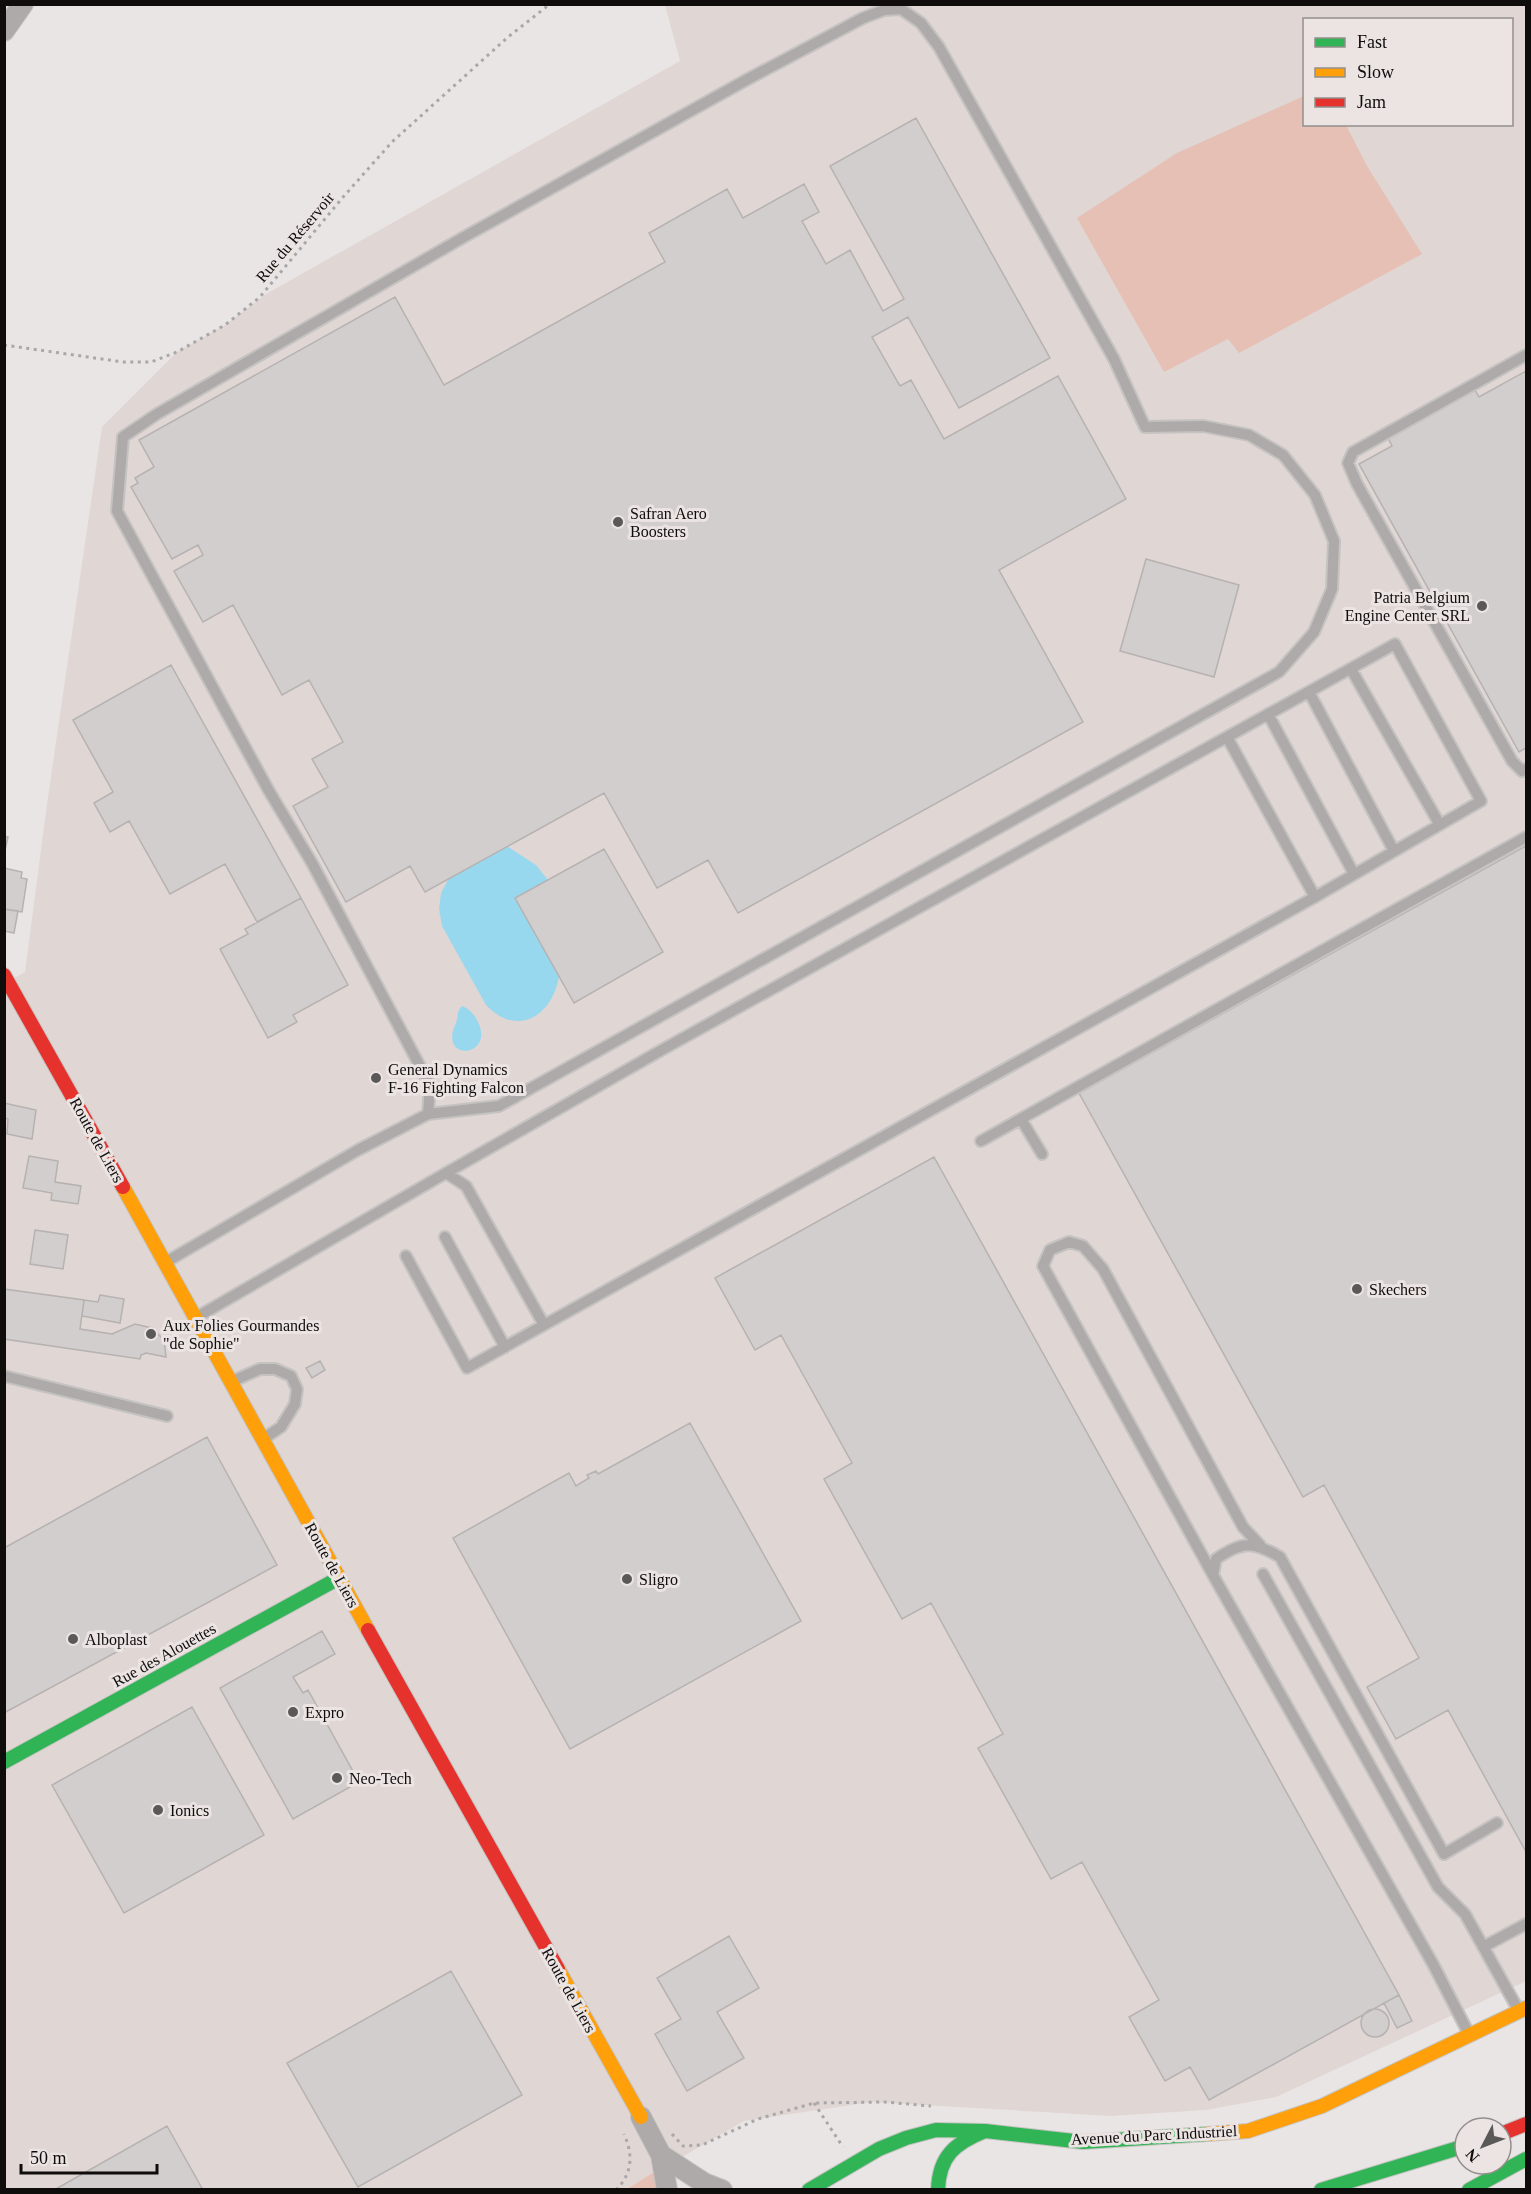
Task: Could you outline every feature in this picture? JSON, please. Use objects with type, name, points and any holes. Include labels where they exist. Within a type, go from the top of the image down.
[{"type":"main road","name":"Route de Liers","points":[[4,975],[641,2117]]},
{"type":"main road","name":"Rue des Alouettes","points":[[4,1762],[339,1578]]},
{"type":"main road","name":"Avenue du Parc Industriel","points":[[809,2190],[836,2182],[879,2149],[921,2134],[948,2130],[986,2131],[1083,2142],[1248,2131],[1322,2106],[1523,2010]]},
{"type":"main road","points":[[938,2190],[939,2170],[949,2152],[969,2137],[986,2131]]},
{"type":"main road","points":[[1320,2190],[1453,2150]]},
{"type":"main road","points":[[1469,2190],[1527,2159]]},
{"type":"street","points":[[4,31],[23,4]]},
{"type":"street","name":"Route de Liers","points":[[641,2117],[661,2155],[667,2190]]},
{"type":"street","name":"Route de Liers","points":[[661,2155],[704,2183],[722,2190]]},
{"type":"lane","points":[[166,1262],[358,1150],[428,1114],[499,1106],[1279,672],[1314,632],[1332,589],[1334,541],[1315,495],[1283,455],[1249,435],[1203,426],[1145,427],[1114,359],[939,47],[921,22],[900,9],[884,10],[863,18],[748,79],[444,249],[157,414],[123,437],[117,511],[268,791],[312,864],[430,1085],[428,1114]]},
{"type":"lane","points":[[1527,356],[1353,452],[1348,463],[1357,484],[1512,761],[1522,771],[1527,769]]},
{"type":"lane","points":[[196,1317],[688,1036],[1395,644],[1480,801],[1315,897],[467,1368],[406,1256]]},
{"type":"lane","points":[[1351,669],[1440,825]]},
{"type":"lane","points":[[1309,692],[1394,851]]},
{"type":"lane","points":[[1268,714],[1354,874]]},
{"type":"lane","points":[[1227,737],[1315,897]]},
{"type":"lane","points":[[981,1141],[1527,837]]},
{"type":"lane","points":[[1021,1119],[1042,1154]]},
{"type":"lane","points":[[446,1173],[466,1186],[544,1325]]},
{"type":"lane","points":[[445,1237],[505,1347]]},
{"type":"lane","points":[[1469,2035],[1432,1964],[1213,1575],[1043,1266],[1050,1250],[1069,1242],[1083,1246],[1103,1269],[1243,1527],[1260,1545],[1280,1557],[1444,1854],[1497,1823]]},
{"type":"lane","points":[[231,1381],[260,1368],[274,1369],[291,1376],[297,1389],[295,1404],[280,1427],[263,1439]]},
{"type":"lane","points":[[4,1376],[167,1416]]},
{"type":"lane","points":[[1213,1575],[1216,1558],[1232,1548],[1260,1545]]},
{"type":"lane","points":[[1263,1574],[1438,1887],[1465,1914],[1482,1947],[1523,2010]]},
{"type":"lane","points":[[1482,1947],[1527,1924]]},
{"type":"path","name":"Rue du Réservoir","points":[[4,345],[123,363],[151,362],[177,352],[225,325],[261,297],[392,142],[508,37],[550,4]]},
{"type":"path","points":[[671,2133],[683,2146],[702,2145],[758,2119],[814,2103],[885,2102],[937,2107]]},
{"type":"path","points":[[616,2190],[631,2167],[629,2144],[622,2128],[641,2117]]},
{"type":"shaded area","points":[[665,5],[1526,5],[1526,1981],[1276,2097],[1206,2110],[1111,2116],[872,2102],[744,2121],[627,2189],[5,2189],[4,984],[25,972],[102,427],[177,352],[225,325],[266,294],[680,61]]},
{"type":"shaded area","points":[[1303,96],[1303,126],[1347,126],[1367,166],[1422,254],[1239,353],[1228,339],[1164,372],[1077,218],[1177,153]]},
{"type":"shaded area","points":[[656,2171],[659,2189],[627,2189]]},
{"type":"water","points":[[507,846],[536,865],[548,880],[559,977],[555,991],[541,1012],[521,1021],[509,1020],[498,1015],[486,1005],[442,926],[439,909],[441,893],[449,878]]},
{"type":"water","points":[[462,1006],[475,1017],[480,1027],[481,1037],[478,1045],[465,1051],[458,1049],[452,1035],[458,1012]]},
{"type":"building","name":"Safran Aero Boosters","points":[[916,118],[1050,358],[959,408],[908,317],[872,337],[900,386],[911,380],[944,439],[1058,376],[1126,499],[999,570],[1083,722],[738,913],[708,860],[657,888],[604,793],[425,892],[410,866],[346,902],[293,806],[328,787],[312,759],[343,742],[309,680],[282,695],[233,605],[203,622],[174,571],[203,555],[198,545],[172,559],[131,487],[138,483],[135,478],[154,467],[139,440],[395,297],[444,385],[665,262],[649,233],[727,189],[743,218],[804,184],[819,212],[802,221],[826,264],[850,250],[883,311],[904,299],[830,166]]},
{"type":"building","name":"Patria Belgium Engine Center SRL","points":[[1526,371],[1526,748],[1519,752],[1359,464],[1392,446],[1388,438],[1475,390],[1479,397]]},
{"type":"building","points":[[1146,559],[1239,585],[1214,677],[1120,651]]},
{"type":"building","points":[[171,665],[301,898],[257,922],[225,864],[170,894],[129,821],[110,832],[94,803],[113,792],[73,720]]},
{"type":"building","points":[[4,836],[8,837],[4,855]]},
{"type":"building","name":"Skechers","points":[[1526,846],[1526,1852],[1448,1710],[1396,1739],[1367,1687],[1419,1658],[1324,1485],[1303,1497],[1079,1093]]},
{"type":"building","points":[[604,849],[663,952],[574,1003],[515,898]]},
{"type":"building","points":[[4,868],[22,872],[21,878],[27,879],[22,912],[4,909]]},
{"type":"building","points":[[301,898],[348,985],[293,1015],[297,1022],[268,1038],[220,949],[248,934],[245,929]]},
{"type":"building","points":[[4,909],[18,911],[14,933],[4,931]]},
{"type":"building","points":[[4,1103],[36,1110],[32,1139],[7,1134],[8,1119],[4,1118]]},
{"type":"building","points":[[29,1156],[58,1161],[55,1182],[81,1186],[78,1204],[51,1200],[52,1193],[23,1188]]},
{"type":"building","points":[[934,1157],[1399,1995],[1209,2100],[1190,2067],[1165,2081],[1129,2017],[1159,2000],[1082,1862],[1051,1879],[978,1748],[1003,1734],[931,1603],[902,1619],[824,1479],[852,1463],[781,1335],[755,1350],[715,1278]]},
{"type":"building","points":[[35,1230],[68,1235],[63,1269],[30,1264]]},
{"type":"building","points":[[4,1289],[84,1300],[80,1329],[112,1334],[135,1324],[152,1328],[164,1340],[166,1357],[146,1353],[141,1355],[140,1359],[4,1339]]},
{"type":"building","points":[[100,1295],[124,1299],[120,1323],[82,1316],[84,1300],[98,1302]]},
{"type":"building","points":[[320,1361],[325,1370],[312,1378],[306,1368]]},
{"type":"building","name":"Sligro","points":[[690,1423],[801,1621],[570,1749],[453,1538],[569,1473],[576,1486],[589,1478],[587,1475],[596,1471],[598,1474]]},
{"type":"building","name":"Alboplast","points":[[207,1437],[277,1565],[4,1713],[4,1548]]},
{"type":"building","points":[[322,1631],[335,1654],[293,1677],[303,1693],[308,1690],[359,1782],[293,1819],[220,1688]]},
{"type":"building","name":"Ionics","points":[[192,1707],[264,1835],[124,1913],[52,1785]]},
{"type":"building","points":[[729,1936],[759,1988],[717,2012],[744,2058],[687,2091],[655,2034],[681,2019],[657,1978]]},
{"type":"building","points":[[451,1971],[522,2095],[358,2187],[287,2063]]},
{"type":"building","points":[[1399,1995],[1412,2021],[1397,2028],[1384,2003]]},
{"type":"building","points":[[1375,2009],[1385,2013],[1389,2023],[1385,2033],[1375,2037],[1365,2033],[1361,2023],[1365,2013]]},
{"type":"building","points":[[167,2126],[203,2190],[54,2190]]},
{"type":"traffic: fast","points":[[4,1762],[339,1578]]},
{"type":"traffic: fast","points":[[809,2190],[879,2149],[906,2138],[936,2130],[985,2131],[1083,2142],[1207,2134]]},
{"type":"traffic: fast","points":[[938,2190],[942,2168],[951,2152],[965,2140],[985,2131]]},
{"type":"traffic: fast","points":[[1321,2190],[1453,2150]]},
{"type":"traffic: fast","points":[[1469,2190],[1526,2159]]},
{"type":"traffic: slow","points":[[123,1187],[368,1630]]},
{"type":"traffic: slow","points":[[558,1969],[641,2117]]},
{"type":"traffic: slow","points":[[1207,2134],[1248,2131],[1322,2106],[1526,2008]]},
{"type":"traffic: jam","points":[[4,975],[123,1187]]},
{"type":"traffic: jam","points":[[368,1630],[558,1969]]},
{"type":"traffic: jam","points":[[1513,2129],[1526,2124]]},
{"type":"place","name":"Safran Aero Boosters","points":[[618,522]]},
{"type":"place","name":"Patria Belgium Engine Center SRL","points":[[1482,606]]},
{"type":"place","name":"General Dynamics F-16 Fighting Falcon","points":[[376,1078]]},
{"type":"place","name":"Skechers","points":[[1357,1289]]},
{"type":"place","name":"Aux Folies Gourmandes \"de Sophie\"","points":[[151,1334]]},
{"type":"place","name":"Sligro","points":[[627,1579]]},
{"type":"place","name":"Alboplast","points":[[73,1639]]},
{"type":"place","name":"Expro","points":[[293,1712]]},
{"type":"place","name":"Neo-Tech","points":[[337,1778]]},
{"type":"place","name":"Ionics","points":[[158,1810]]}]
